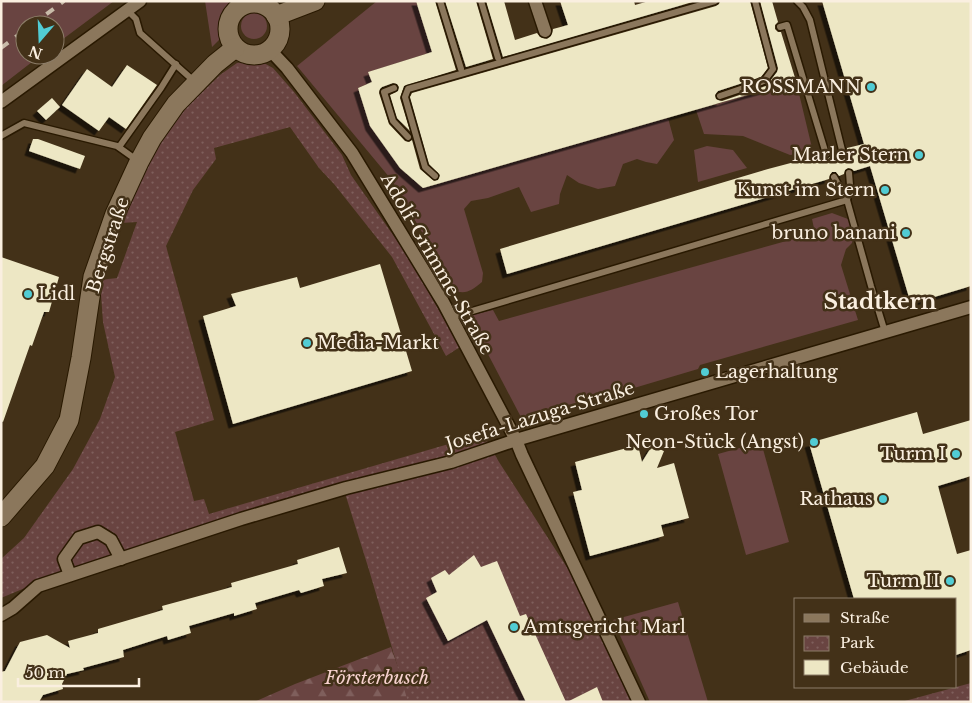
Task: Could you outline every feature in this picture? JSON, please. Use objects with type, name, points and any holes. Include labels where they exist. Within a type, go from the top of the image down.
[{"type":"street","points":[[1,102],[140,1]]},
{"type":"street","points":[[276,16],[315,1]]},
{"type":"street","points":[[534,1],[545,31]]},
{"type":"street","points":[[242,3],[262,4],[276,16],[280,25],[279,35],[270,50],[255,56],[235,48],[230,40],[227,29],[230,18],[242,3]]},
{"type":"street","name":"Bergstraße","points":[[1,517],[45,466],[69,420],[81,358],[93,277],[115,214],[139,162],[152,138],[176,104],[196,82],[235,48]]},
{"type":"street","name":"Adolf-Grimme-Straße","points":[[270,50],[287,68],[352,153],[444,302],[516,440],[639,702]]},
{"type":"street","name":"Josefa-Lazuga-Straße","points":[[1,615],[13,608],[38,586],[241,519],[346,488],[451,462],[516,440],[971,308]]},
{"type":"street","points":[[70,575],[64,559],[79,538],[98,532],[111,540],[121,559]]},
{"type":"lane","points":[[440,1],[461,69]]},
{"type":"lane","points":[[481,1],[498,58]]},
{"type":"lane","points":[[435,176],[425,167],[405,97],[408,89],[715,1]]},
{"type":"lane","points":[[720,96],[764,81],[773,69],[755,1]]},
{"type":"lane","points":[[797,1],[803,7],[810,20],[842,150]]},
{"type":"lane","points":[[127,10],[136,20],[140,33],[196,82]]},
{"type":"lane","points":[[783,26],[826,154]]},
{"type":"lane","points":[[119,147],[176,64]]},
{"type":"lane","points":[[394,88],[384,92],[392,121],[408,137]]},
{"type":"lane","points":[[1,136],[24,123],[119,147],[139,162]]},
{"type":"lane","points":[[847,200],[850,185],[849,173]]},
{"type":"lane","points":[[834,177],[847,200],[885,332]]},
{"type":"lane","points":[[452,318],[847,200]]},
{"type":"green space","points":[[1,1],[114,1],[65,38],[65,15],[15,15],[15,65],[28,65],[1,86]]},
{"type":"green space","points":[[205,1],[229,1],[230,5],[222,22],[219,40],[212,47]]},
{"type":"green space","points":[[377,1],[416,1],[432,52],[369,72],[372,82],[358,88],[370,126],[400,168],[423,188],[668,118],[674,140],[657,164],[637,159],[623,164],[615,186],[598,189],[579,183],[567,175],[560,194],[559,204],[531,212],[519,187],[488,198],[471,201],[464,209],[483,273],[482,282],[468,291],[452,290],[442,266],[390,178],[297,66]]},
{"type":"green space","points":[[254,13],[263,17],[267,26],[263,35],[254,39],[245,35],[241,26],[245,17]]},
{"type":"green space","points":[[249,61],[262,62],[273,68],[294,92],[342,155],[351,175],[407,255],[460,347],[446,356],[392,257],[319,168],[290,127],[214,148],[216,159],[193,190],[166,246],[214,420],[175,432],[194,501],[204,499],[209,514],[483,434],[597,614],[639,702],[408,702],[344,490],[37,583],[1,598],[1,559],[24,538],[73,469],[100,419],[115,377],[103,322],[100,280],[117,278],[137,222],[121,223],[153,155],[161,141],[187,107],[220,75],[237,63]]},
{"type":"green space","points":[[796,81],[813,152],[790,155],[743,136],[704,134],[696,110]]},
{"type":"green space","points":[[707,146],[733,150],[747,168],[698,182],[694,150]]},
{"type":"green space","points":[[832,213],[848,219],[855,232],[852,243],[846,249],[841,265],[858,320],[700,365],[698,369],[523,421],[468,316],[493,310],[499,321],[815,233],[812,219]]},
{"type":"green space","points":[[761,442],[789,542],[746,555],[718,454]]},
{"type":"green space","points":[[678,602],[708,702],[650,702],[613,620]]},
{"type":"green space","name":"Försterbusch","points":[[391,647],[410,702],[254,702],[295,684]]},
{"type":"green space","points":[[971,683],[971,702],[901,702],[957,688]]},
{"type":"building","points":[[416,1],[435,1],[456,70],[404,86],[400,98],[410,131],[397,118],[390,95],[398,91],[399,87],[397,84],[393,83],[382,87],[379,93],[389,124],[405,141],[409,142],[412,140],[420,169],[434,181],[438,180],[440,175],[429,164],[410,97],[412,93],[716,6],[720,1],[750,1],[768,68],[761,77],[718,91],[715,95],[716,99],[722,101],[766,86],[777,72],[778,68],[760,1],[772,1],[778,22],[775,25],[775,29],[781,32],[796,81],[423,188],[400,168],[370,126],[358,88],[372,82],[368,72],[432,52]]},
{"type":"building","points":[[445,1],[476,1],[493,59],[466,67]]},
{"type":"building","points":[[486,1],[504,1],[515,40],[537,33],[540,37],[547,39],[551,36],[553,29],[568,25],[560,1],[634,1],[635,5],[649,1],[696,1],[503,57]]},
{"type":"building","name":"Marler Stern","points":[[822,1],[971,1],[971,286],[911,304],[870,166],[854,171],[848,168],[844,174],[839,176],[836,172],[832,172],[829,179],[507,274],[500,249],[768,169],[821,155],[827,159],[831,153],[837,151],[840,155],[844,155],[847,152],[847,148],[864,144]]},
{"type":"building","points":[[127,65],[157,85],[126,129],[109,117],[99,131],[62,105],[87,69],[112,87]]},
{"type":"building","points":[[52,98],[60,107],[46,120],[37,111]]},
{"type":"building","points":[[33,139],[38,139],[85,156],[80,169],[29,151]]},
{"type":"building","name":"Lidl","points":[[1,257],[59,277],[49,312],[44,312],[32,346],[30,345],[3,422],[1,421]]},
{"type":"building","name":"Media-Markt","points":[[380,264],[412,371],[233,424],[203,316],[236,306],[231,294],[297,277],[300,288]]},
{"type":"building","name":"Rathaus","points":[[917,412],[923,434],[971,420],[971,476],[938,486],[957,554],[971,550],[971,650],[957,655],[957,598],[854,598],[809,443]]},
{"type":"building","points":[[638,445],[642,462],[652,446],[664,451],[657,468],[674,463],[689,518],[661,525],[664,536],[590,556],[573,492],[582,490],[575,462]]},
{"type":"building","points":[[339,547],[347,573],[322,579],[324,586],[301,593],[299,590],[255,603],[257,609],[234,616],[234,613],[189,626],[191,633],[168,640],[167,636],[123,650],[124,657],[67,674],[62,684],[63,689],[43,695],[39,702],[1,702],[1,672],[5,671],[20,642],[47,635],[70,648],[68,641],[98,633],[98,629],[163,610],[162,606],[232,587],[231,583],[298,564],[297,560]]},
{"type":"building","name":"Amtsgericht Marl","points":[[474,555],[481,567],[497,561],[520,616],[526,614],[566,702],[526,702],[487,620],[448,641],[426,598],[437,592],[431,578],[445,570],[449,575]]},
{"type":"building","name":"Amtsgericht Marl","points":[[597,687],[603,702],[567,702]]},
{"type":"railway","points":[[45,15],[64,1]]},
{"type":"railway","points":[[1,48],[15,38]]},
{"type":"place","name":"ROSSMANN","points":[[871,87]]},
{"type":"place","name":"Marler Stern","points":[[919,155]]},
{"type":"place","name":"Kunst im Stern","points":[[885,190]]},
{"type":"place","name":"bruno banani","points":[[906,233]]},
{"type":"place","name":"Lidl","points":[[28,294]]},
{"type":"place","name":"Media-Markt","points":[[307,343]]},
{"type":"place","name":"Lagerhaltung","points":[[705,372]]},
{"type":"place","name":"Großes Tor","points":[[644,414]]},
{"type":"place","name":"Neon-Stück (Angst)","points":[[814,442]]},
{"type":"place","name":"Turm I","points":[[956,454]]},
{"type":"place","name":"Rathaus","points":[[883,499]]},
{"type":"place","name":"Turm II","points":[[950,581]]},
{"type":"place","name":"Amtsgericht Marl","points":[[514,627]]},
{"type":"district","name":"Stadtkern","points":[[880,301]]}]
